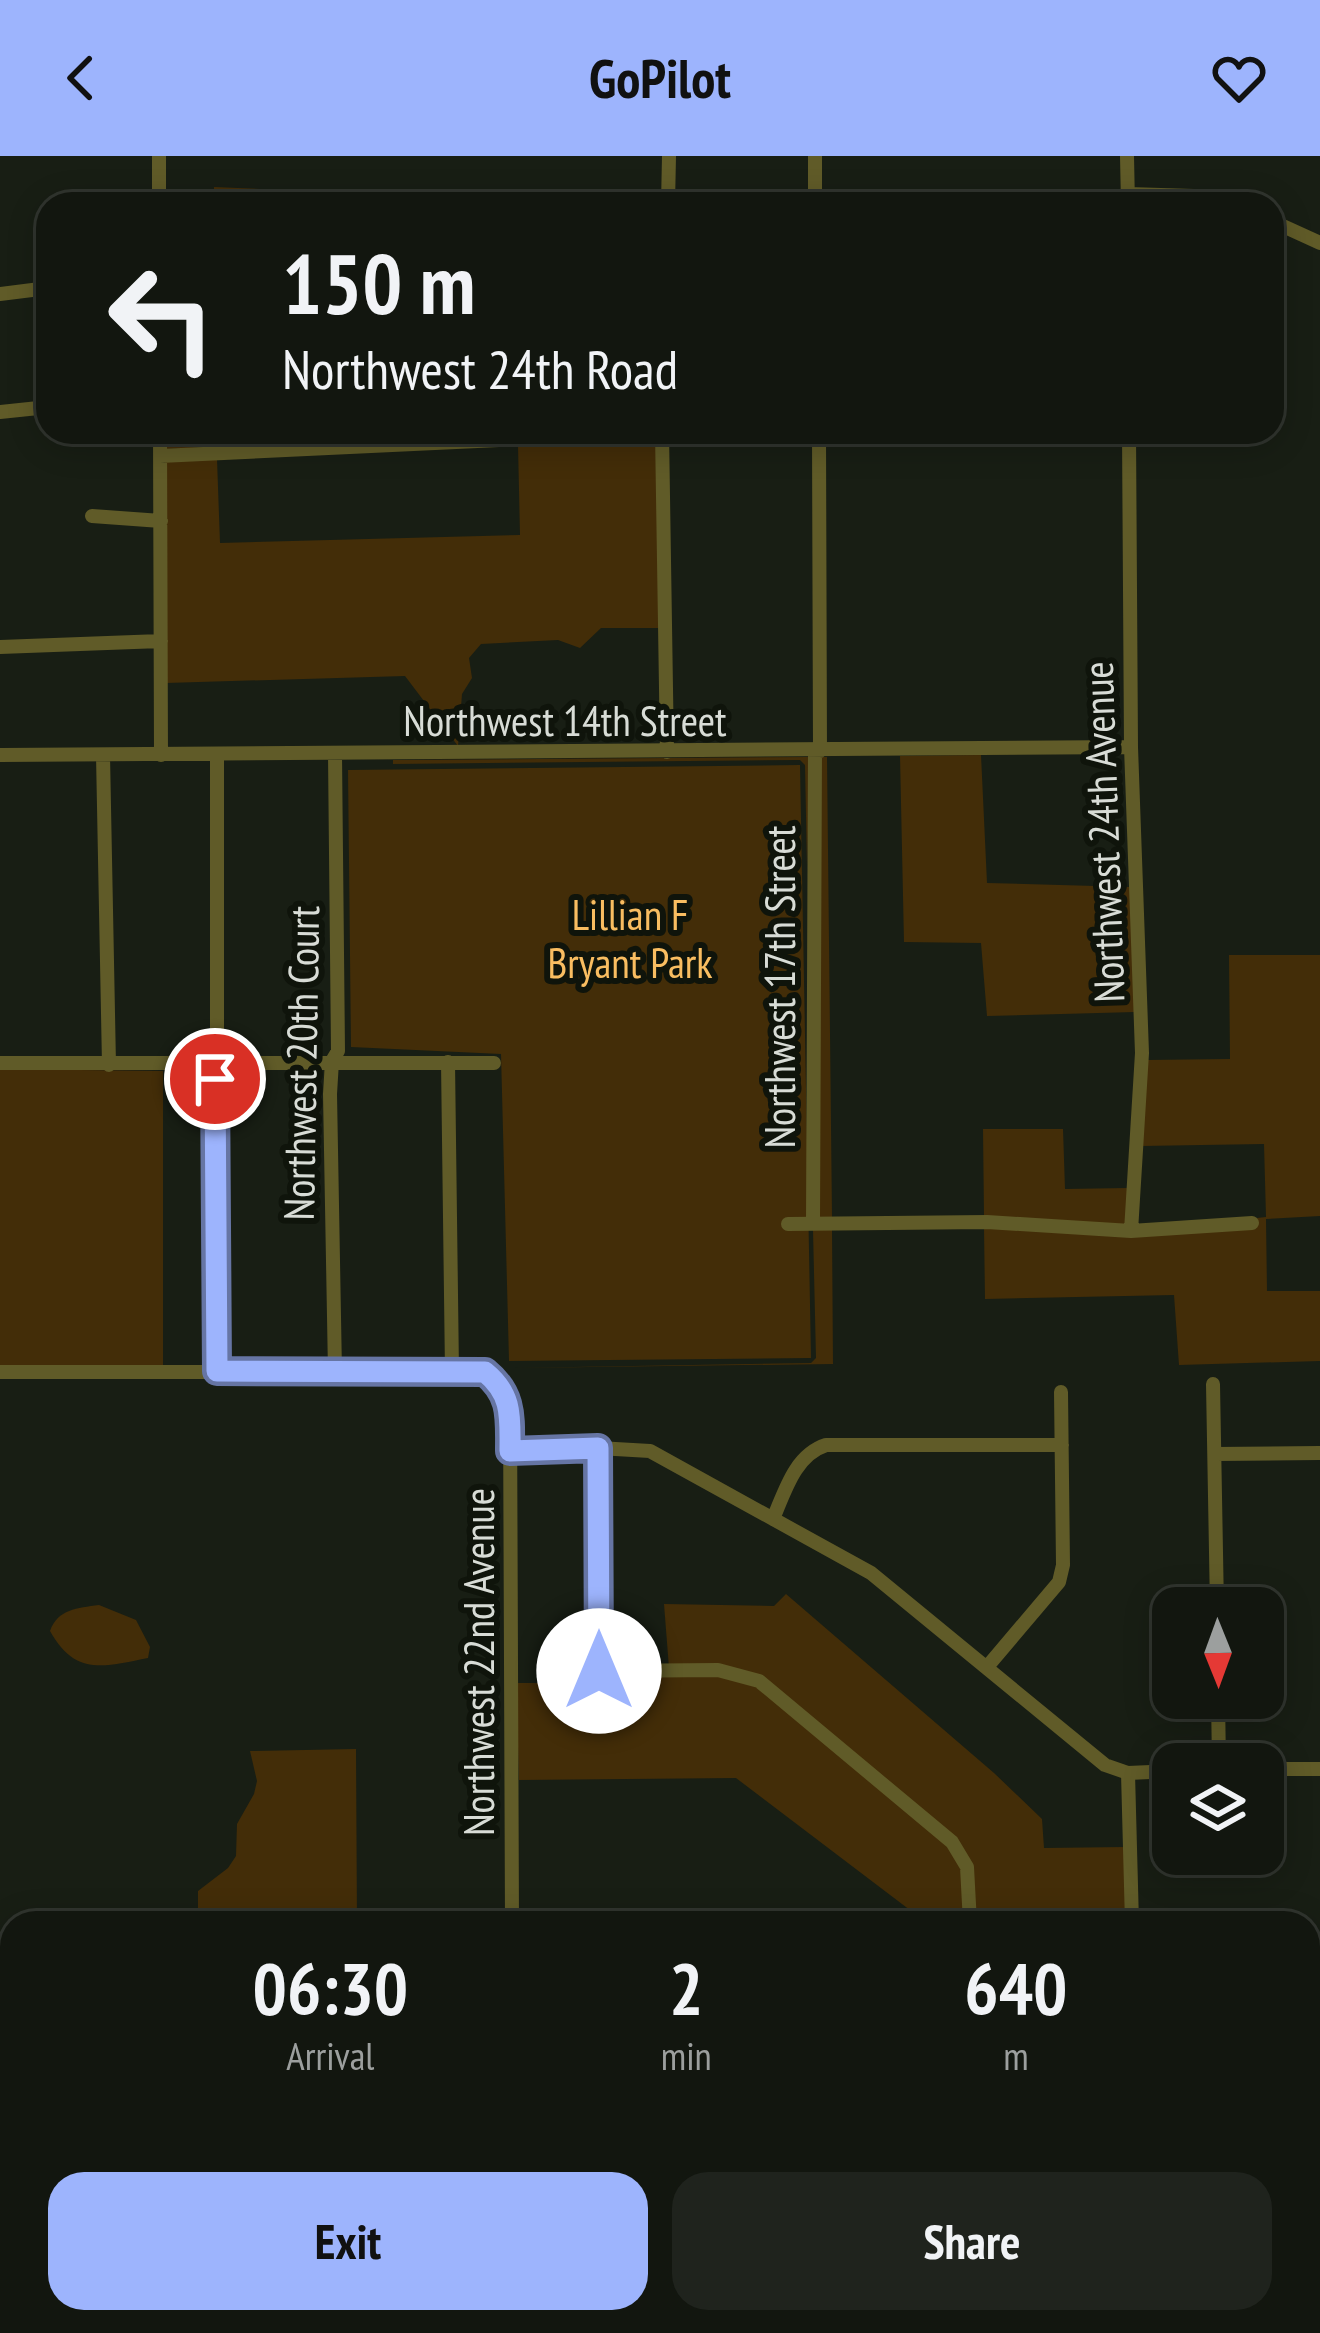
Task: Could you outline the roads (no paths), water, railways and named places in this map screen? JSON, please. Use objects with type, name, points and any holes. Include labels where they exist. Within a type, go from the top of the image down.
[{"type":"street","points":[[159,156],[159,192]]},
{"type":"street","points":[[668,192],[669,156]]},
{"type":"street","points":[[814,156],[815,192]]},
{"type":"street","points":[[1127,156],[1128,192]]},
{"type":"street","points":[[1284,226],[1320,243]]},
{"type":"street","points":[[0,294],[36,290]]},
{"type":"street","points":[[0,412],[36,408]]},
{"type":"street","points":[[160,444],[161,754]]},
{"type":"street","points":[[160,455],[409,444]]},
{"type":"street","points":[[662,444],[667,752]]},
{"type":"street","name":"Northwest 17th Street","points":[[813,1224],[819,444]]},
{"type":"street","name":"Northwest 24th Avenue","points":[[1129,444],[1131,747],[1142,1053],[1131,1231]]},
{"type":"street","points":[[92,516],[161,521]]},
{"type":"street","points":[[0,646],[161,641]]},
{"type":"street","name":"Northwest 14th Street","points":[[0,755],[1131,747]]},
{"type":"street","points":[[217,754],[217,1371]]},
{"type":"street","name":"Northwest 20th Court","points":[[335,754],[335,1372]]},
{"type":"street","points":[[104,755],[109,1065]]},
{"type":"street","points":[[0,1372],[452,1372],[448,1062]]},
{"type":"street","points":[[0,1063],[494,1064]]},
{"type":"street","points":[[788,1224],[987,1222],[1131,1231],[1252,1223]]},
{"type":"street","name":"Northwest 22nd Avenue","points":[[452,1372],[485,1372],[510,1401],[512,1911]]},
{"type":"street","points":[[1213,1384],[1217,1587]]},
{"type":"street","points":[[987,1667],[1059,1582],[1063,1565],[1061,1392]]},
{"type":"street","points":[[773,1519],[790,1477],[810,1450],[826,1445],[1062,1445]]},
{"type":"street","points":[[598,1448],[600,1696]]},
{"type":"street","points":[[510,1451],[650,1451],[872,1573],[1105,1766],[1128,1773],[1152,1772]]},
{"type":"street","points":[[1215,1454],[1320,1453]]},
{"type":"street","points":[[599,1671],[718,1670],[759,1681],[952,1842],[967,1867],[969,1911]]},
{"type":"street","points":[[1284,1769],[1320,1769]]},
{"type":"street","points":[[1128,1773],[1132,1911]]},
{"type":"park label","name":"Lillian F Bryant Park","points":[[630,938]]}]
